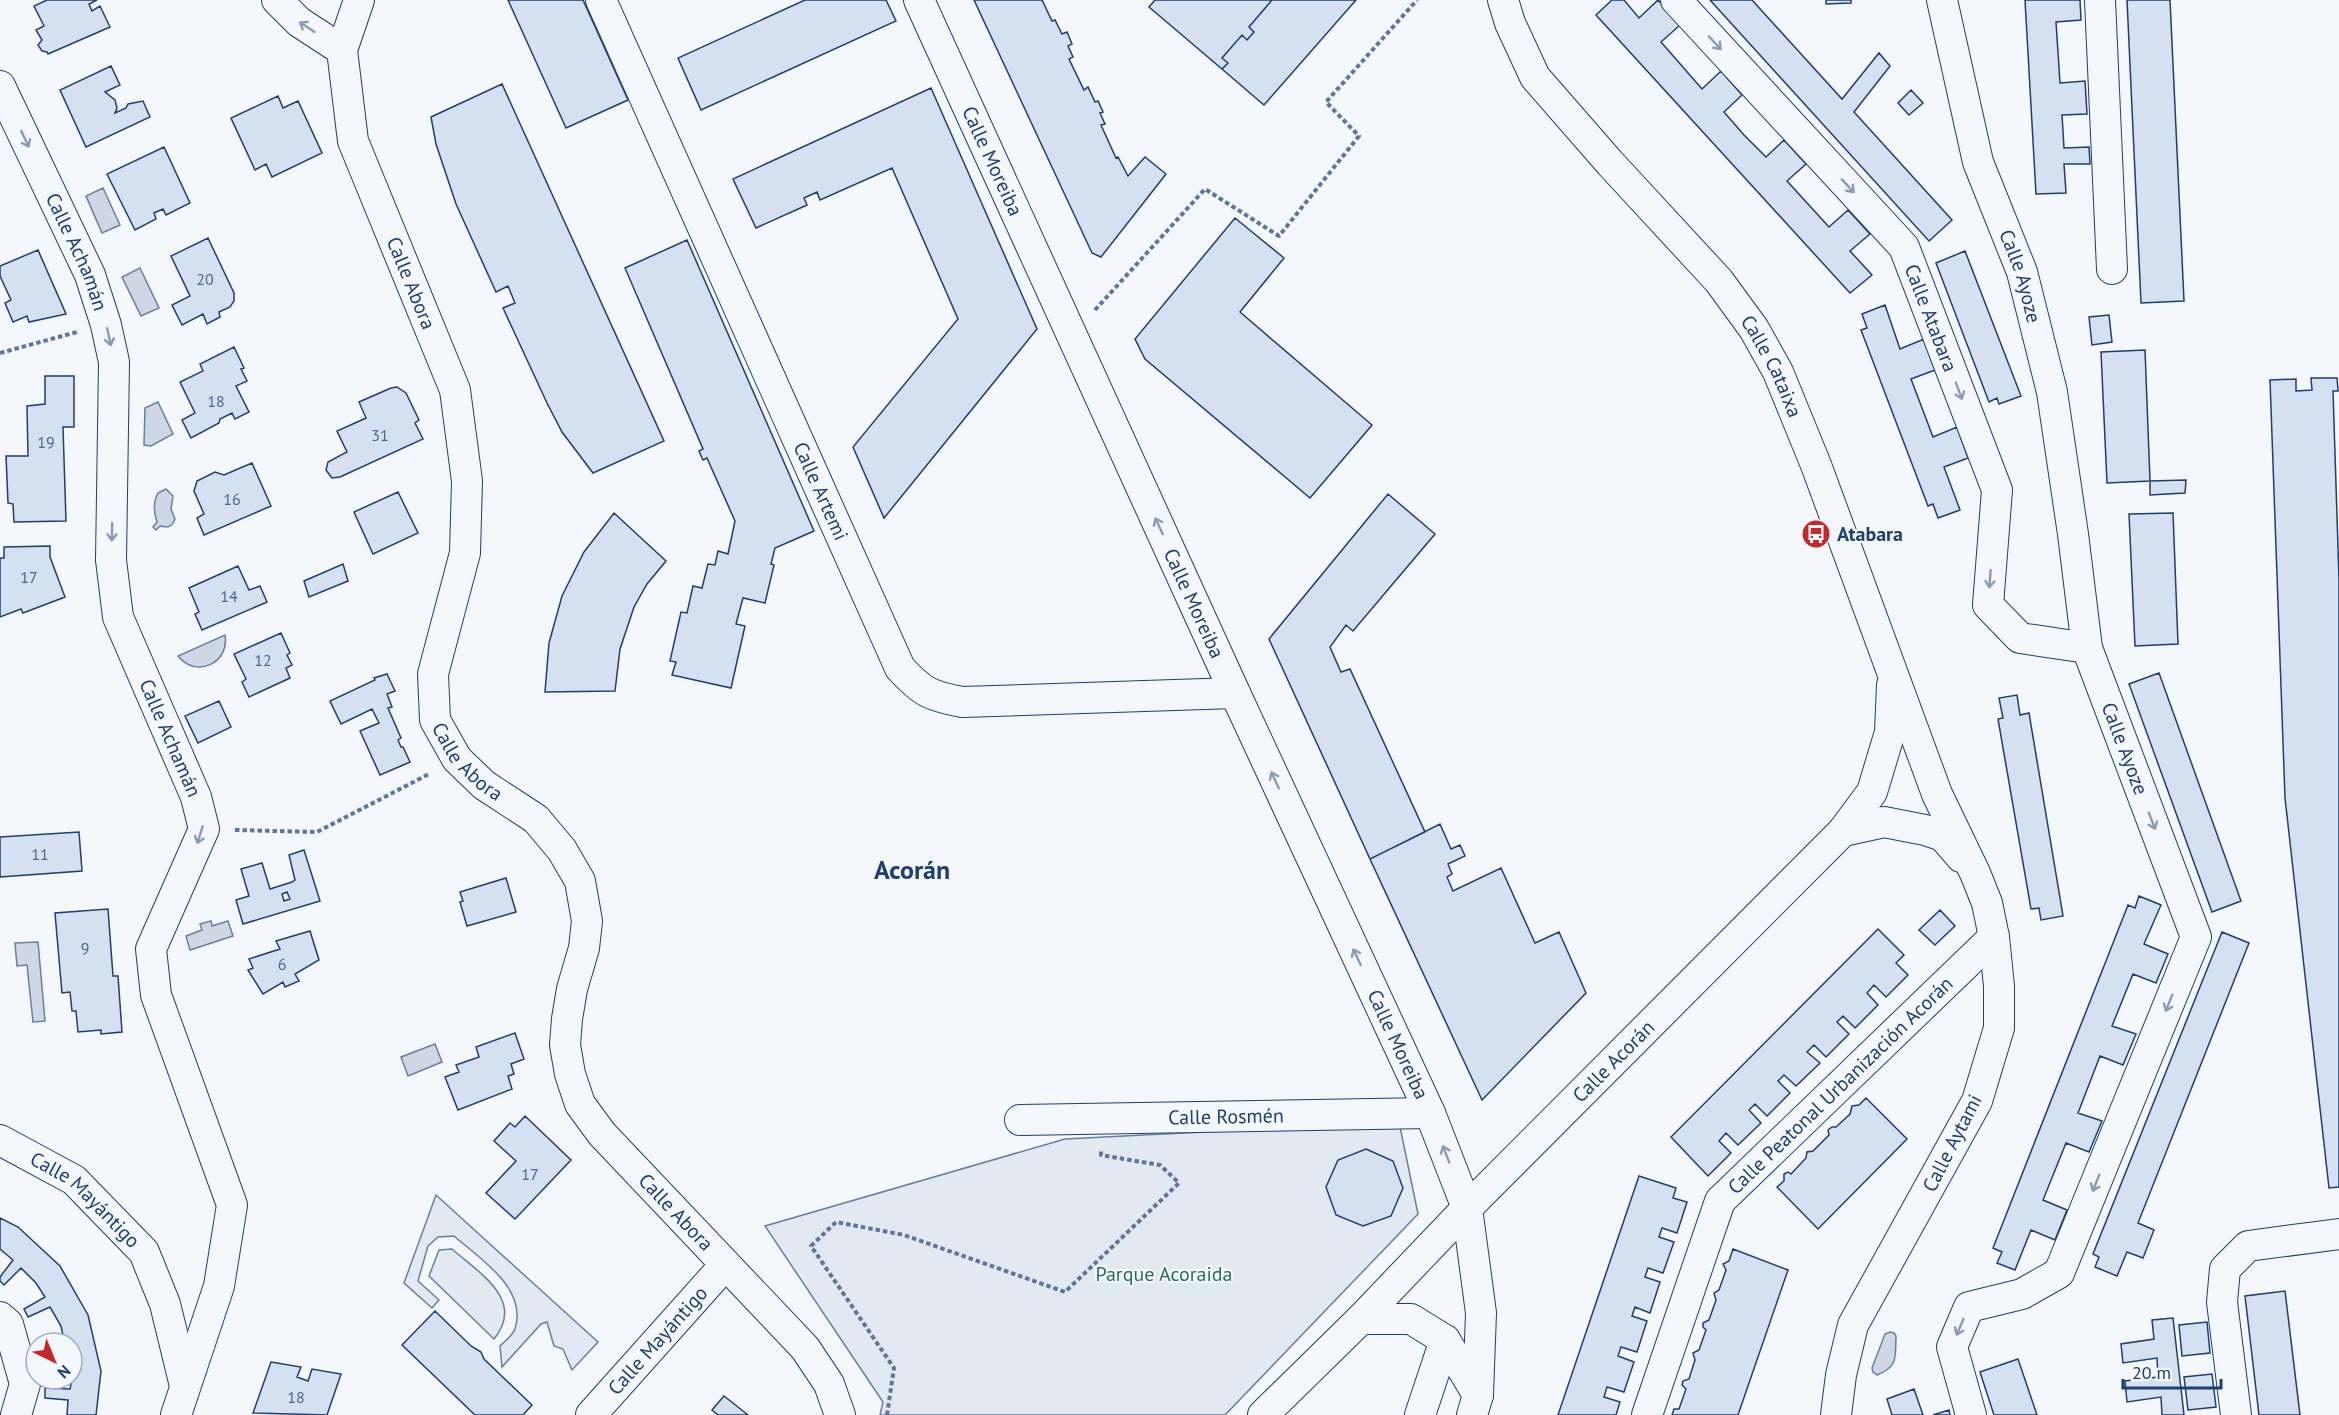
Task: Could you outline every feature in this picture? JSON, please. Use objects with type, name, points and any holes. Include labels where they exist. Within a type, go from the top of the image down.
[{"type":"street","points":[[277,0],[299,22],[342,50]]},
{"type":"street","name":"Calle Abora","points":[[359,0],[342,50],[353,141],[455,390],[467,481],[465,553],[433,674],[435,720],[457,759],[484,785],[536,819],[562,850],[580,880],[587,921],[584,948],[572,989],[565,1045],[570,1074],[580,1104],[602,1134],[805,1348],[829,1384],[840,1415]]},
{"type":"street","name":"Calle Artemi","points":[[601,0],[900,668],[916,686],[934,696],[962,702],[1235,693]]},
{"type":"street","name":"Calle Moreiba","points":[[919,0],[1235,693],[1430,1113],[1467,1208],[1481,1313],[1475,1405]]},
{"type":"street","name":"Calle Cataixa","points":[[1503,0],[1510,23],[1535,77],[1610,163],[1719,281],[1759,338],[1778,372],[1816,465],[1937,794]]},
{"type":"street","name":"Calle Atabara","points":[[1676,0],[1904,247],[1997,490],[1988,605],[2020,638],[2086,648]]},
{"type":"street","name":"Calle Ayoze","points":[[1942,0],[1978,162],[2022,272],[2052,392],[2073,534],[2086,648],[2196,937],[2059,1274],[2022,1294],[1969,1307],[1952,1347],[1971,1415]]},
{"type":"street","points":[[2100,0],[2112,269]]},
{"type":"street","name":"Calle Achamán","points":[[0,86],[90,275],[106,325],[114,362],[111,560],[118,617],[196,797],[204,829]]},
{"type":"street","name":"Calle Acorán","points":[[1263,1415],[1361,1319],[1467,1208],[1843,831],[1872,792],[1890,732],[1893,670]]},
{"type":"street","name":"Calle Aytami","points":[[1836,1415],[1841,1375],[1853,1325],[1977,1101],[1999,1028],[1994,937],[1987,903],[1937,794]]},
{"type":"street","points":[[1843,831],[1884,822],[1925,830],[1943,836],[1975,873]]},
{"type":"street","points":[[176,1415],[219,1286],[232,1205],[156,995],[151,949],[204,829]]},
{"type":"street","name":"Calle Peatonal Urbanización Acorán","points":[[1647,1415],[1720,1201],[1994,937]]},
{"type":"street","name":"Calle Rosmén","points":[[1020,1120],[1430,1113]]},
{"type":"street","name":"Calle Mayántigo","points":[[0,1140],[74,1180],[144,1252],[165,1304],[185,1386]]},
{"type":"street","points":[[2236,1415],[2222,1302],[2225,1269],[2248,1246],[2339,1234]]},
{"type":"street","name":"Calle Mayántigo","points":[[591,1415],[725,1265]]},
{"type":"street","points":[[0,1317],[8,1324],[25,1384],[16,1415]]},
{"type":"street","points":[[1361,1319],[1411,1319],[1445,1340],[1475,1405]]},
{"type":"street","points":[[1420,1415],[1445,1340]]},
{"type":"path","points":[[1072,335],[1205,189],[1279,236],[1359,136],[1326,102],[1417,0]]},
{"type":"path","points":[[0,353],[106,325]]},
{"type":"path","points":[[204,829],[317,832],[457,759]]},
{"type":"path","points":[[887,1415],[894,1368],[811,1246],[836,1222],[859,1226],[904,1235],[1065,1292],[1179,1183],[1160,1165],[1101,1155],[1102,1119]]},
{"type":"green space","name":"Parque Acoraida","points":[[1399,1122],[1418,1214],[1225,1415],[880,1415],[883,1402],[765,1226],[1065,1139]]},
{"type":"green space","points":[[436,1195],[598,1342],[572,1370],[563,1349],[554,1346],[547,1322],[541,1324],[502,1367],[500,1346],[515,1329],[517,1314],[514,1300],[499,1275],[454,1236],[438,1237],[428,1246],[418,1281],[439,1300],[432,1308],[404,1283]]},
{"type":"green space","points":[[452,1249],[486,1278],[502,1300],[505,1312],[502,1325],[494,1339],[429,1276],[439,1250]]},
{"type":"shaded area","points":[[103,188],[120,225],[102,233],[86,196]]},
{"type":"shaded area","points":[[140,268],[159,308],[141,316],[122,277]]},
{"type":"shaded area","points":[[158,402],[173,434],[151,446],[144,445],[145,408]]},
{"type":"shaded area","points":[[166,489],[173,496],[171,509],[175,519],[173,524],[160,526],[156,530],[153,527],[157,522],[155,500],[158,493]]},
{"type":"shaded area","points":[[225,635],[222,653],[210,665],[194,666],[185,663],[178,656]]},
{"type":"shaded area","points":[[211,921],[212,926],[228,921],[233,936],[190,950],[186,936],[202,930],[200,924]]},
{"type":"shaded area","points":[[38,942],[45,1021],[33,1022],[27,965],[17,966],[15,943]]},
{"type":"shaded area","points":[[435,1044],[442,1062],[408,1076],[401,1057]]},
{"type":"shaded area","points":[[1890,1332],[1896,1336],[1894,1360],[1889,1368],[1877,1375],[1872,1368],[1885,1334]]},
{"type":"building","points":[[47,0],[97,0],[89,4],[92,11],[100,6],[110,27],[48,54],[38,45],[42,40],[36,30],[44,26],[34,6]]},
{"type":"building","points":[[508,0],[583,0],[628,100],[566,128]]},
{"type":"building","points":[[805,0],[886,0],[896,21],[701,110],[678,58]]},
{"type":"building","points":[[974,0],[1042,0],[1052,21],[1055,20],[1062,34],[1067,32],[1072,44],[1068,46],[1073,57],[1069,59],[1084,90],[1088,87],[1095,102],[1098,101],[1105,124],[1101,125],[1116,158],[1118,157],[1128,176],[1145,157],[1166,174],[1101,257],[1092,253]]},
{"type":"building","points":[[1155,0],[1272,0],[1249,27],[1254,32],[1247,40],[1242,35],[1222,58],[1228,63],[1222,69],[1149,7]]},
{"type":"building","points":[[1272,0],[1356,0],[1264,105],[1222,69],[1228,63],[1222,58],[1242,35],[1247,40],[1254,32],[1249,27]]},
{"type":"building","points":[[1612,0],[1624,0],[1639,18],[1658,0],[1680,25],[1661,42],[1702,89],[1721,71],[1742,95],[1724,112],[1744,135],[1766,157],[1784,140],[1806,164],[1787,181],[1829,227],[1848,210],[1870,234],[1850,251],[1872,275],[1850,293],[1596,15]]},
{"type":"building","points":[[1710,0],[1752,0],[1842,99],[1879,53],[1890,66],[1854,112],[1952,220],[1929,241]]},
{"type":"building","points":[[1826,0],[1851,0],[1851,3],[1826,4]]},
{"type":"building","points":[[2025,0],[2080,0],[2081,20],[2056,22],[2060,83],[2085,81],[2087,114],[2062,115],[2064,148],[2089,147],[2090,164],[2064,164],[2066,193],[2036,194]]},
{"type":"building","points":[[2127,0],[2170,0],[2184,301],[2141,303]]},
{"type":"building","points":[[111,66],[120,85],[105,92],[115,100],[117,108],[115,113],[126,108],[128,104],[143,101],[150,117],[86,147],[60,90]]},
{"type":"building","points":[[502,84],[664,441],[593,473],[562,432],[547,403],[503,308],[515,303],[508,286],[496,292],[456,204],[436,144],[431,117]]},
{"type":"building","points":[[931,88],[1037,329],[884,518],[853,447],[958,319],[892,168],[820,200],[817,192],[804,198],[807,205],[756,228],[733,179]]},
{"type":"building","points":[[1911,90],[1923,103],[1909,115],[1898,103]]},
{"type":"building","points":[[278,96],[283,108],[298,101],[322,153],[272,177],[266,164],[255,170],[231,118]]},
{"type":"building","points":[[164,147],[190,203],[166,215],[163,209],[154,213],[156,219],[135,230],[107,174]]},
{"type":"building","points":[[1235,218],[1284,258],[1240,312],[1372,425],[1310,498],[1145,359],[1135,339]]},
{"type":"building","points":[[208,238],[234,293],[234,301],[230,307],[219,312],[220,317],[207,324],[203,314],[182,325],[172,305],[190,296],[171,256]]},
{"type":"building","points":[[687,240],[814,531],[775,548],[771,564],[774,565],[765,603],[743,598],[736,624],[745,626],[731,688],[672,675],[676,662],[670,661],[681,612],[687,613],[693,586],[702,588],[708,564],[715,565],[718,551],[728,554],[735,521],[707,458],[703,460],[702,458],[699,451],[703,449],[625,268]]},
{"type":"building","points":[[38,250],[66,314],[29,322],[27,316],[13,322],[5,303],[11,300],[0,276],[0,266]]},
{"type":"building","points":[[1965,251],[2021,396],[1999,404],[1997,398],[1989,402],[1936,263]]},
{"type":"building","points":[[1885,305],[1900,349],[1924,339],[1935,370],[1911,379],[1933,437],[1957,427],[1968,458],[1944,467],[1960,510],[1938,518],[1933,504],[1928,506],[1861,330],[1867,328],[1862,314]]},
{"type":"building","points":[[2109,315],[2112,342],[2092,345],[2089,317]]},
{"type":"building","points":[[234,347],[244,368],[241,369],[247,381],[236,386],[249,412],[235,419],[232,413],[191,438],[182,420],[195,413],[180,382],[203,371],[200,364]]},
{"type":"building","points":[[2145,350],[2150,481],[2107,483],[2101,352]]},
{"type":"building","points":[[45,376],[74,376],[74,427],[63,427],[66,521],[14,522],[13,504],[8,503],[6,456],[28,456],[27,406],[45,404]]},
{"type":"building","points":[[2311,378],[2337,378],[2338,391],[2333,391],[2339,579],[2339,1187],[2329,1188],[2285,798],[2270,380],[2296,379],[2296,391],[2312,390]]},
{"type":"building","points":[[397,387],[406,393],[419,420],[415,423],[423,439],[340,477],[332,478],[326,470],[328,462],[347,452],[337,431],[366,418],[359,402]]},
{"type":"building","points":[[252,463],[271,506],[204,535],[197,518],[204,514],[194,491],[197,481],[215,472],[224,475]]},
{"type":"building","points":[[2186,480],[2185,493],[2150,495],[2150,481]]},
{"type":"building","points":[[398,492],[418,533],[373,554],[354,512]]},
{"type":"building","points":[[1388,494],[1435,534],[1353,631],[1346,625],[1330,647],[1341,672],[1350,669],[1425,832],[1370,859],[1269,639]]},
{"type":"building","points":[[614,513],[666,561],[647,584],[634,607],[620,649],[615,691],[545,692],[549,643],[562,596],[584,552]]},
{"type":"building","points":[[2173,513],[2178,644],[2135,646],[2129,514]]},
{"type":"building","points":[[50,546],[50,557],[65,597],[23,613],[21,609],[0,617],[0,558],[4,558],[4,547]]},
{"type":"building","points":[[343,564],[348,581],[309,597],[304,581]]},
{"type":"building","points":[[238,566],[249,590],[260,586],[267,602],[202,630],[195,614],[199,612],[189,588]]},
{"type":"building","points":[[281,633],[290,653],[287,655],[292,665],[286,668],[290,678],[249,697],[242,682],[246,679],[234,654]]},
{"type":"building","points":[[2159,673],[2241,901],[2212,912],[2129,684]]},
{"type":"building","points":[[387,674],[395,691],[387,694],[392,707],[388,708],[401,738],[398,740],[410,762],[380,775],[360,731],[379,723],[372,709],[341,724],[330,701],[375,680],[374,678]]},
{"type":"building","points":[[2017,695],[2020,715],[2029,713],[2063,916],[2041,920],[2039,908],[2031,909],[1998,719],[2003,718],[1999,698]]},
{"type":"building","points":[[219,701],[231,727],[198,743],[185,716]]},
{"type":"building","points":[[1440,824],[1451,849],[1460,845],[1465,856],[1448,864],[1452,874],[1447,877],[1453,891],[1501,868],[1535,943],[1559,932],[1586,993],[1482,1100],[1370,859]]},
{"type":"building","points":[[79,832],[82,871],[0,877],[0,837]]},
{"type":"building","points":[[304,850],[320,901],[243,924],[236,900],[249,896],[241,869],[262,863],[270,889],[295,880],[289,855]],"holes":[[[287,892],[290,899],[284,901],[282,894]]]},
{"type":"building","points":[[506,878],[516,912],[467,926],[460,902],[463,901],[460,892]]},
{"type":"building","points":[[2139,896],[2161,905],[2144,944],[2168,954],[2156,983],[2133,974],[2112,1026],[2136,1034],[2123,1065],[2100,1056],[2078,1113],[2102,1121],[2089,1152],[2066,1143],[2043,1200],[2067,1210],[2055,1240],[2031,1230],[2015,1270],[1997,1263],[2002,1252],[1993,1248],[2128,905],[2135,908]]},
{"type":"building","points":[[108,909],[113,976],[118,976],[122,1032],[101,1034],[101,1030],[78,1032],[76,1011],[72,1011],[70,992],[62,993],[55,913]]},
{"type":"building","points":[[1940,910],[1955,926],[1935,945],[1919,930]]},
{"type":"building","points":[[1878,929],[1904,955],[1896,963],[1908,975],[1886,997],[1874,985],[1867,993],[1878,1005],[1855,1028],[1843,1016],[1837,1022],[1849,1034],[1826,1057],[1814,1045],[1807,1052],[1820,1063],[1796,1086],[1784,1075],[1778,1081],[1790,1093],[1767,1116],[1755,1104],[1749,1110],[1761,1123],[1738,1145],[1726,1133],[1719,1141],[1731,1153],[1708,1176],[1671,1137]]},
{"type":"building","points":[[310,931],[319,960],[295,974],[299,981],[285,987],[283,982],[263,994],[248,970],[253,968],[249,959],[280,949],[276,941]]},
{"type":"building","points":[[2222,932],[2249,943],[2138,1223],[2154,1230],[2143,1258],[2127,1252],[2117,1276],[2095,1267],[2099,1257],[2093,1254]]},
{"type":"building","points":[[515,1033],[524,1059],[511,1064],[514,1074],[508,1076],[512,1089],[458,1110],[445,1077],[459,1072],[456,1065],[479,1057],[476,1047]]},
{"type":"building","points":[[1866,1098],[1907,1139],[1818,1229],[1777,1187],[1784,1181],[1784,1174],[1788,1172],[1791,1174],[1806,1158],[1807,1152],[1813,1151],[1829,1135],[1828,1130],[1836,1127],[1850,1114],[1852,1106],[1859,1105]]},
{"type":"building","points":[[525,1116],[571,1160],[515,1219],[486,1193],[516,1161],[494,1141],[510,1123],[515,1127]]},
{"type":"building","points":[[1366,1149],[1393,1161],[1403,1188],[1391,1216],[1363,1226],[1336,1215],[1326,1187],[1338,1160]]},
{"type":"building","points":[[1639,1176],[1676,1188],[1673,1198],[1687,1202],[1677,1233],[1662,1228],[1659,1237],[1674,1242],[1663,1273],[1648,1268],[1645,1277],[1660,1282],[1650,1313],[1635,1307],[1632,1316],[1647,1321],[1637,1352],[1621,1347],[1618,1356],[1634,1362],[1624,1392],[1607,1387],[1604,1397],[1620,1402],[1616,1415],[1558,1415]]},
{"type":"building","points":[[0,1218],[18,1227],[60,1266],[88,1315],[101,1371],[96,1415],[67,1415],[68,1400],[45,1398],[45,1391],[84,1391],[84,1331],[62,1331],[50,1307],[28,1317],[24,1309],[45,1297],[36,1283],[21,1268],[4,1285],[0,1281],[0,1277],[13,1260],[0,1249]]},
{"type":"building","points":[[1733,1249],[1788,1270],[1738,1415],[1672,1415],[1674,1409],[1679,1409],[1686,1389],[1682,1385],[1683,1381],[1689,1379],[1695,1360],[1693,1353],[1699,1350],[1706,1330],[1703,1323],[1709,1320],[1716,1300],[1714,1293],[1719,1290],[1726,1270],[1723,1264],[1729,1261]]},
{"type":"building","points":[[2285,1291],[2300,1415],[2259,1415],[2245,1296]]},
{"type":"building","points":[[435,1311],[471,1346],[481,1352],[484,1359],[532,1405],[523,1415],[475,1415],[402,1345]]},
{"type":"building","points":[[2173,1318],[2184,1415],[2162,1415],[2161,1397],[2127,1402],[2125,1381],[2158,1377],[2157,1358],[2123,1363],[2121,1344],[2154,1339],[2152,1320]]},
{"type":"building","points":[[2207,1322],[2210,1353],[2182,1356],[2179,1325]]},
{"type":"building","points":[[2018,1359],[2037,1415],[1994,1415],[1980,1372]]},
{"type":"building","points":[[271,1362],[301,1367],[297,1377],[308,1381],[312,1369],[341,1374],[327,1415],[253,1413]]},
{"type":"building","points":[[2212,1374],[2216,1407],[2188,1410],[2184,1377]]},
{"type":"building","points":[[1914,1389],[1923,1415],[1892,1415],[1887,1399]]},
{"type":"building","points":[[724,1396],[748,1415],[718,1415],[712,1410]]},
{"type":"building","points":[[1949,1410],[1950,1415],[1933,1415]]},
{"type":"place","name":"Atabara","points":[[1816,534]]},
{"type":"district","name":"Acorán","points":[[912,869]]}]
